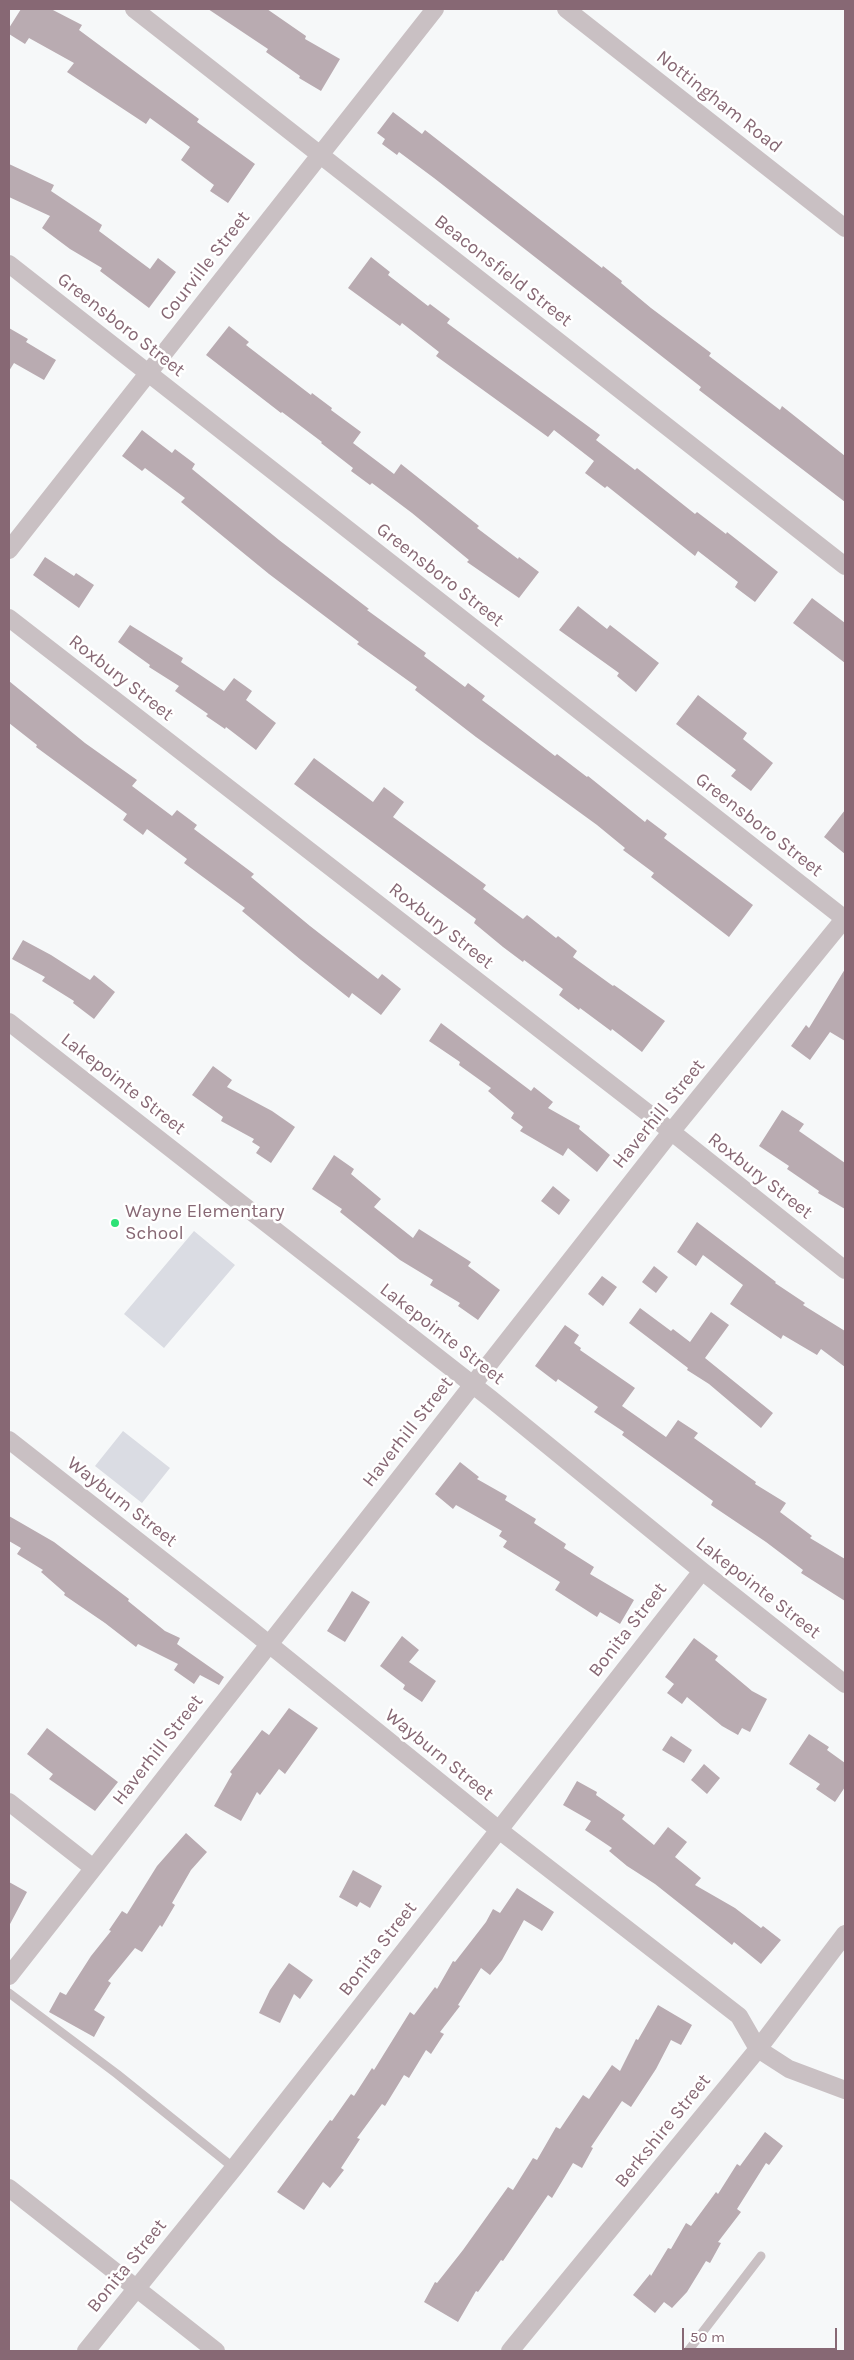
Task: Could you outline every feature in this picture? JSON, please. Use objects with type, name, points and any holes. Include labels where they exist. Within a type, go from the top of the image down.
[{"type":"street","name":"Beaconsfield Street","points":[[134,9],[845,566]]},
{"type":"street","name":"Courville Street","points":[[9,550],[435,9]]},
{"type":"street","name":"Nottingham Road","points":[[566,9],[845,228]]},
{"type":"street","name":"Greensboro Street","points":[[9,264],[845,919]]},
{"type":"street","name":"Roxbury Street","points":[[9,618],[671,1132],[845,1270]]},
{"type":"street","name":"Haverhill Street","points":[[9,1976],[92,1867],[671,1132],[845,919]]},
{"type":"street","name":"Lakepointe Street","points":[[9,1022],[473,1385],[702,1571],[845,1684]]},
{"type":"street","name":"Wayburn Street","points":[[9,1440],[268,1644],[499,1830],[739,2016],[758,2049],[789,2069],[845,2090]]},
{"type":"street","name":"Bonita Street","points":[[86,2351],[234,2168],[702,1571]]},
{"type":"street","points":[[9,1802],[92,1867]]},
{"type":"street","name":"Berkshire Street","points":[[510,2351],[758,2049],[845,1934]]},
{"type":"street","points":[[13,2194],[216,2351]]},
{"type":"lane","points":[[9,1993],[117,2074],[234,2168]]},
{"type":"lane","points":[[688,2351],[761,2256]]},
{"type":"shaded area","points":[[194,1231],[235,1265],[164,1348],[124,1314]]},
{"type":"shaded area","points":[[123,1431],[170,1468],[142,1503],[95,1466]]},
{"type":"building","points":[[21,9],[51,9],[82,25],[79,30],[199,119],[197,122],[255,164],[228,203],[210,191],[214,185],[181,160],[190,147],[150,118],[146,124],[67,72],[74,63],[29,38],[25,44],[9,34],[9,28]]},
{"type":"building","points":[[208,9],[267,9],[306,36],[305,39],[340,59],[321,91],[299,78],[300,76],[266,52],[268,49]]},
{"type":"building","points":[[393,112],[422,134],[425,130],[602,268],[603,266],[622,281],[621,283],[651,308],[711,353],[709,356],[780,410],[782,406],[845,456],[845,502],[699,390],[701,387],[434,178],[399,152],[397,155],[382,144],[385,139],[377,133]]},
{"type":"building","points":[[9,164],[54,185],[51,191],[102,225],[99,231],[150,269],[158,258],[176,272],[149,308],[100,271],[102,268],[70,249],[42,228],[50,216],[9,197]]},
{"type":"building","points":[[371,257],[390,272],[388,275],[428,306],[430,304],[450,319],[447,323],[600,435],[596,440],[635,470],[637,468],[695,514],[697,512],[726,534],[727,532],[778,572],[755,602],[735,587],[738,582],[698,551],[695,556],[607,486],[605,488],[585,473],[594,461],[554,430],[548,437],[436,356],[439,352],[402,323],[400,326],[348,288]]},
{"type":"building","points":[[229,326],[249,342],[246,345],[311,395],[312,393],[332,408],[331,410],[361,432],[353,443],[394,474],[401,464],[479,526],[477,528],[518,559],[519,557],[539,572],[519,598],[467,562],[469,560],[412,513],[372,483],[370,485],[351,471],[353,468],[322,442],[206,355]]},
{"type":"building","points":[[9,328],[28,339],[26,342],[56,360],[44,380],[14,363],[9,371]]},
{"type":"building","points":[[142,430],[172,453],[175,449],[195,464],[192,469],[279,540],[369,609],[367,610],[426,653],[424,656],[465,687],[468,683],[485,696],[482,700],[555,756],[557,754],[588,776],[645,822],[647,819],[667,834],[664,838],[753,905],[729,937],[651,877],[654,873],[623,850],[625,848],[597,825],[476,737],[415,690],[417,687],[357,644],[359,642],[269,574],[181,502],[185,498],[145,468],[142,471],[122,456]]},
{"type":"building","points":[[45,557],[74,576],[76,573],[94,585],[79,608],[33,575]]},
{"type":"building","points":[[812,598],[845,623],[845,663],[793,623]]},
{"type":"building","points":[[578,606],[607,629],[610,625],[659,663],[636,692],[617,676],[619,673],[559,630]]},
{"type":"building","points":[[130,625],[183,658],[181,662],[224,691],[234,678],[252,691],[246,700],[276,723],[256,750],[226,727],[225,729],[206,716],[208,714],[175,691],[179,686],[149,667],[150,665],[118,642]]},
{"type":"building","points":[[9,681],[85,743],[137,780],[132,786],[172,816],[177,810],[197,825],[194,829],[254,874],[251,877],[310,926],[378,979],[382,974],[401,989],[381,1015],[352,993],[349,998],[242,911],[245,908],[184,863],[187,859],[147,829],[143,835],[123,820],[127,814],[36,747],[37,745],[9,723]]},
{"type":"building","points":[[698,695],[747,733],[743,739],[773,763],[751,791],[731,776],[736,770],[676,724]]},
{"type":"building","points":[[314,758],[373,802],[384,787],[404,802],[393,817],[486,885],[483,889],[523,919],[527,915],[556,938],[558,936],[577,951],[573,957],[665,1021],[642,1052],[612,1029],[611,1031],[559,995],[563,989],[503,947],[474,923],[476,919],[294,784]]},
{"type":"building","points":[[845,810],[845,854],[824,837]]},
{"type":"building","points":[[23,940],[90,980],[94,975],[115,992],[94,1019],[73,1003],[74,1001],[42,981],[45,977],[12,959]]},
{"type":"building","points":[[845,969],[845,1041],[830,1032],[810,1060],[791,1046],[806,1025],[809,1028]]},
{"type":"building","points":[[441,1023],[531,1091],[534,1087],[553,1102],[548,1108],[580,1126],[579,1129],[610,1155],[597,1172],[568,1148],[563,1156],[520,1131],[523,1127],[511,1118],[514,1113],[488,1091],[491,1088],[459,1065],[460,1062],[429,1041]]},
{"type":"building","points":[[213,1066],[232,1080],[227,1087],[272,1111],[295,1127],[271,1163],[256,1153],[260,1147],[252,1142],[254,1139],[221,1121],[223,1117],[192,1095]]},
{"type":"building","points":[[782,1110],[804,1124],[799,1131],[845,1163],[845,1209],[818,1193],[819,1191],[787,1169],[789,1166],[759,1146]]},
{"type":"building","points":[[334,1155],[354,1169],[351,1174],[381,1199],[374,1207],[413,1238],[419,1229],[471,1262],[468,1266],[500,1290],[478,1320],[458,1306],[460,1303],[430,1285],[433,1280],[400,1260],[340,1212],[342,1209],[312,1189]]},
{"type":"building","points":[[553,1186],[570,1200],[559,1215],[541,1201]]},
{"type":"building","points":[[697,1222],[775,1283],[805,1303],[803,1305],[845,1331],[845,1367],[821,1349],[817,1355],[783,1335],[781,1339],[730,1304],[743,1285],[703,1255],[696,1266],[677,1252]]},
{"type":"building","points":[[654,1266],[668,1277],[656,1293],[642,1282]]},
{"type":"building","points":[[602,1276],[617,1287],[603,1306],[588,1294]]},
{"type":"building","points":[[640,1308],[671,1331],[673,1329],[690,1342],[711,1312],[729,1325],[705,1358],[773,1413],[761,1428],[709,1384],[687,1370],[688,1368],[629,1323]]},
{"type":"building","points":[[565,1325],[579,1335],[574,1343],[581,1348],[580,1350],[635,1388],[622,1406],[666,1437],[678,1420],[698,1433],[694,1438],[756,1482],[755,1484],[786,1503],[780,1512],[812,1536],[810,1538],[845,1559],[845,1601],[801,1573],[803,1570],[766,1542],[711,1505],[713,1501],[622,1435],[624,1432],[594,1412],[598,1407],[558,1379],[556,1382],[535,1366]]},
{"type":"building","points":[[460,1462],[479,1477],[477,1479],[507,1496],[505,1500],[536,1519],[534,1523],[566,1544],[564,1548],[594,1567],[590,1574],[634,1600],[620,1624],[600,1612],[597,1617],[555,1590],[560,1582],[503,1547],[507,1541],[499,1536],[502,1531],[456,1505],[453,1509],[435,1494]]},
{"type":"building","points":[[9,1516],[54,1542],[129,1599],[128,1601],[165,1631],[180,1638],[177,1644],[224,1677],[219,1685],[200,1675],[194,1684],[174,1670],[178,1664],[138,1644],[136,1647],[64,1595],[65,1593],[41,1572],[43,1570],[17,1554],[21,1548],[9,1541]]},
{"type":"building","points":[[352,1591],[370,1602],[345,1642],[327,1631]]},
{"type":"building","points":[[402,1636],[419,1650],[409,1662],[436,1681],[422,1702],[403,1689],[405,1685],[380,1666]]},
{"type":"building","points":[[694,1638],[718,1656],[715,1660],[752,1691],[767,1699],[750,1732],[742,1728],[738,1735],[722,1726],[687,1697],[682,1704],[667,1693],[674,1684],[665,1677]]},
{"type":"building","points":[[289,1708],[318,1728],[285,1774],[279,1769],[260,1795],[257,1792],[241,1821],[214,1806],[232,1774],[230,1772],[262,1730],[269,1735]]},
{"type":"building","points":[[47,1728],[118,1782],[95,1811],[49,1779],[53,1774],[27,1754]]},
{"type":"building","points":[[809,1734],[829,1747],[827,1750],[845,1763],[845,1787],[835,1802],[816,1789],[820,1784],[789,1764]]},
{"type":"building","points":[[671,1736],[692,1750],[684,1763],[662,1750]]},
{"type":"building","points":[[704,1764],[720,1778],[707,1794],[691,1780]]},
{"type":"building","points":[[577,1781],[597,1792],[596,1795],[625,1815],[622,1819],[654,1845],[668,1827],[687,1842],[675,1857],[701,1878],[695,1885],[735,1908],[761,1928],[763,1926],[781,1940],[761,1964],[734,1942],[732,1945],[655,1884],[627,1866],[609,1851],[612,1848],[585,1830],[591,1821],[563,1805]]},
{"type":"building","points":[[186,1833],[207,1852],[191,1870],[172,1903],[175,1905],[162,1927],[160,1925],[142,1952],[135,1948],[108,1981],[111,1983],[94,2010],[105,2017],[94,2037],[49,2012],[60,1992],[66,1995],[91,1956],[111,1931],[109,1930],[122,1911],[127,1914],[157,1866]]},
{"type":"building","points":[[353,1870],[382,1886],[370,1908],[360,1902],[357,1907],[339,1897]]},
{"type":"building","points":[[9,1882],[27,1892],[9,1926]]},
{"type":"building","points":[[517,1888],[554,1912],[542,1931],[524,1920],[502,1960],[490,1975],[481,1968],[458,2005],[460,2006],[440,2032],[444,2034],[431,2054],[426,2050],[409,2078],[404,2075],[385,2106],[382,2104],[357,2138],[360,2139],[341,2168],[344,2170],[330,2188],[323,2182],[304,2210],[277,2192],[330,2120],[332,2121],[351,2094],[354,2096],[372,2068],[374,2070],[410,2012],[414,2015],[435,1987],[437,1989],[453,1961],[455,1962],[486,1922],[493,1909],[500,1913]]},
{"type":"building","points":[[289,1963],[313,1980],[300,1999],[294,1994],[280,2023],[259,2013],[270,1990]]},
{"type":"building","points":[[658,2005],[692,2025],[681,2045],[671,2040],[656,2069],[631,2107],[622,2101],[591,2147],[593,2148],[582,2168],[573,2163],[552,2198],[548,2195],[503,2261],[501,2260],[478,2292],[476,2291],[458,2322],[424,2302],[435,2282],[437,2283],[463,2250],[508,2187],[513,2190],[533,2158],[537,2160],[556,2127],[560,2129],[583,2095],[589,2099],[612,2065],[620,2071],[636,2039],[638,2040]]},
{"type":"building","points":[[765,2132],[783,2146],[769,2165],[766,2163],[737,2209],[741,2212],[718,2242],[721,2243],[710,2263],[706,2261],[687,2292],[672,2308],[664,2302],[655,2313],[633,2295],[650,2274],[651,2276],[668,2248],[671,2249],[686,2223],[691,2226],[716,2192],[718,2194],[737,2164],[740,2166]]},
{"type":"place","name":"Wayne Elementary School","points":[[115,1223]]}]
